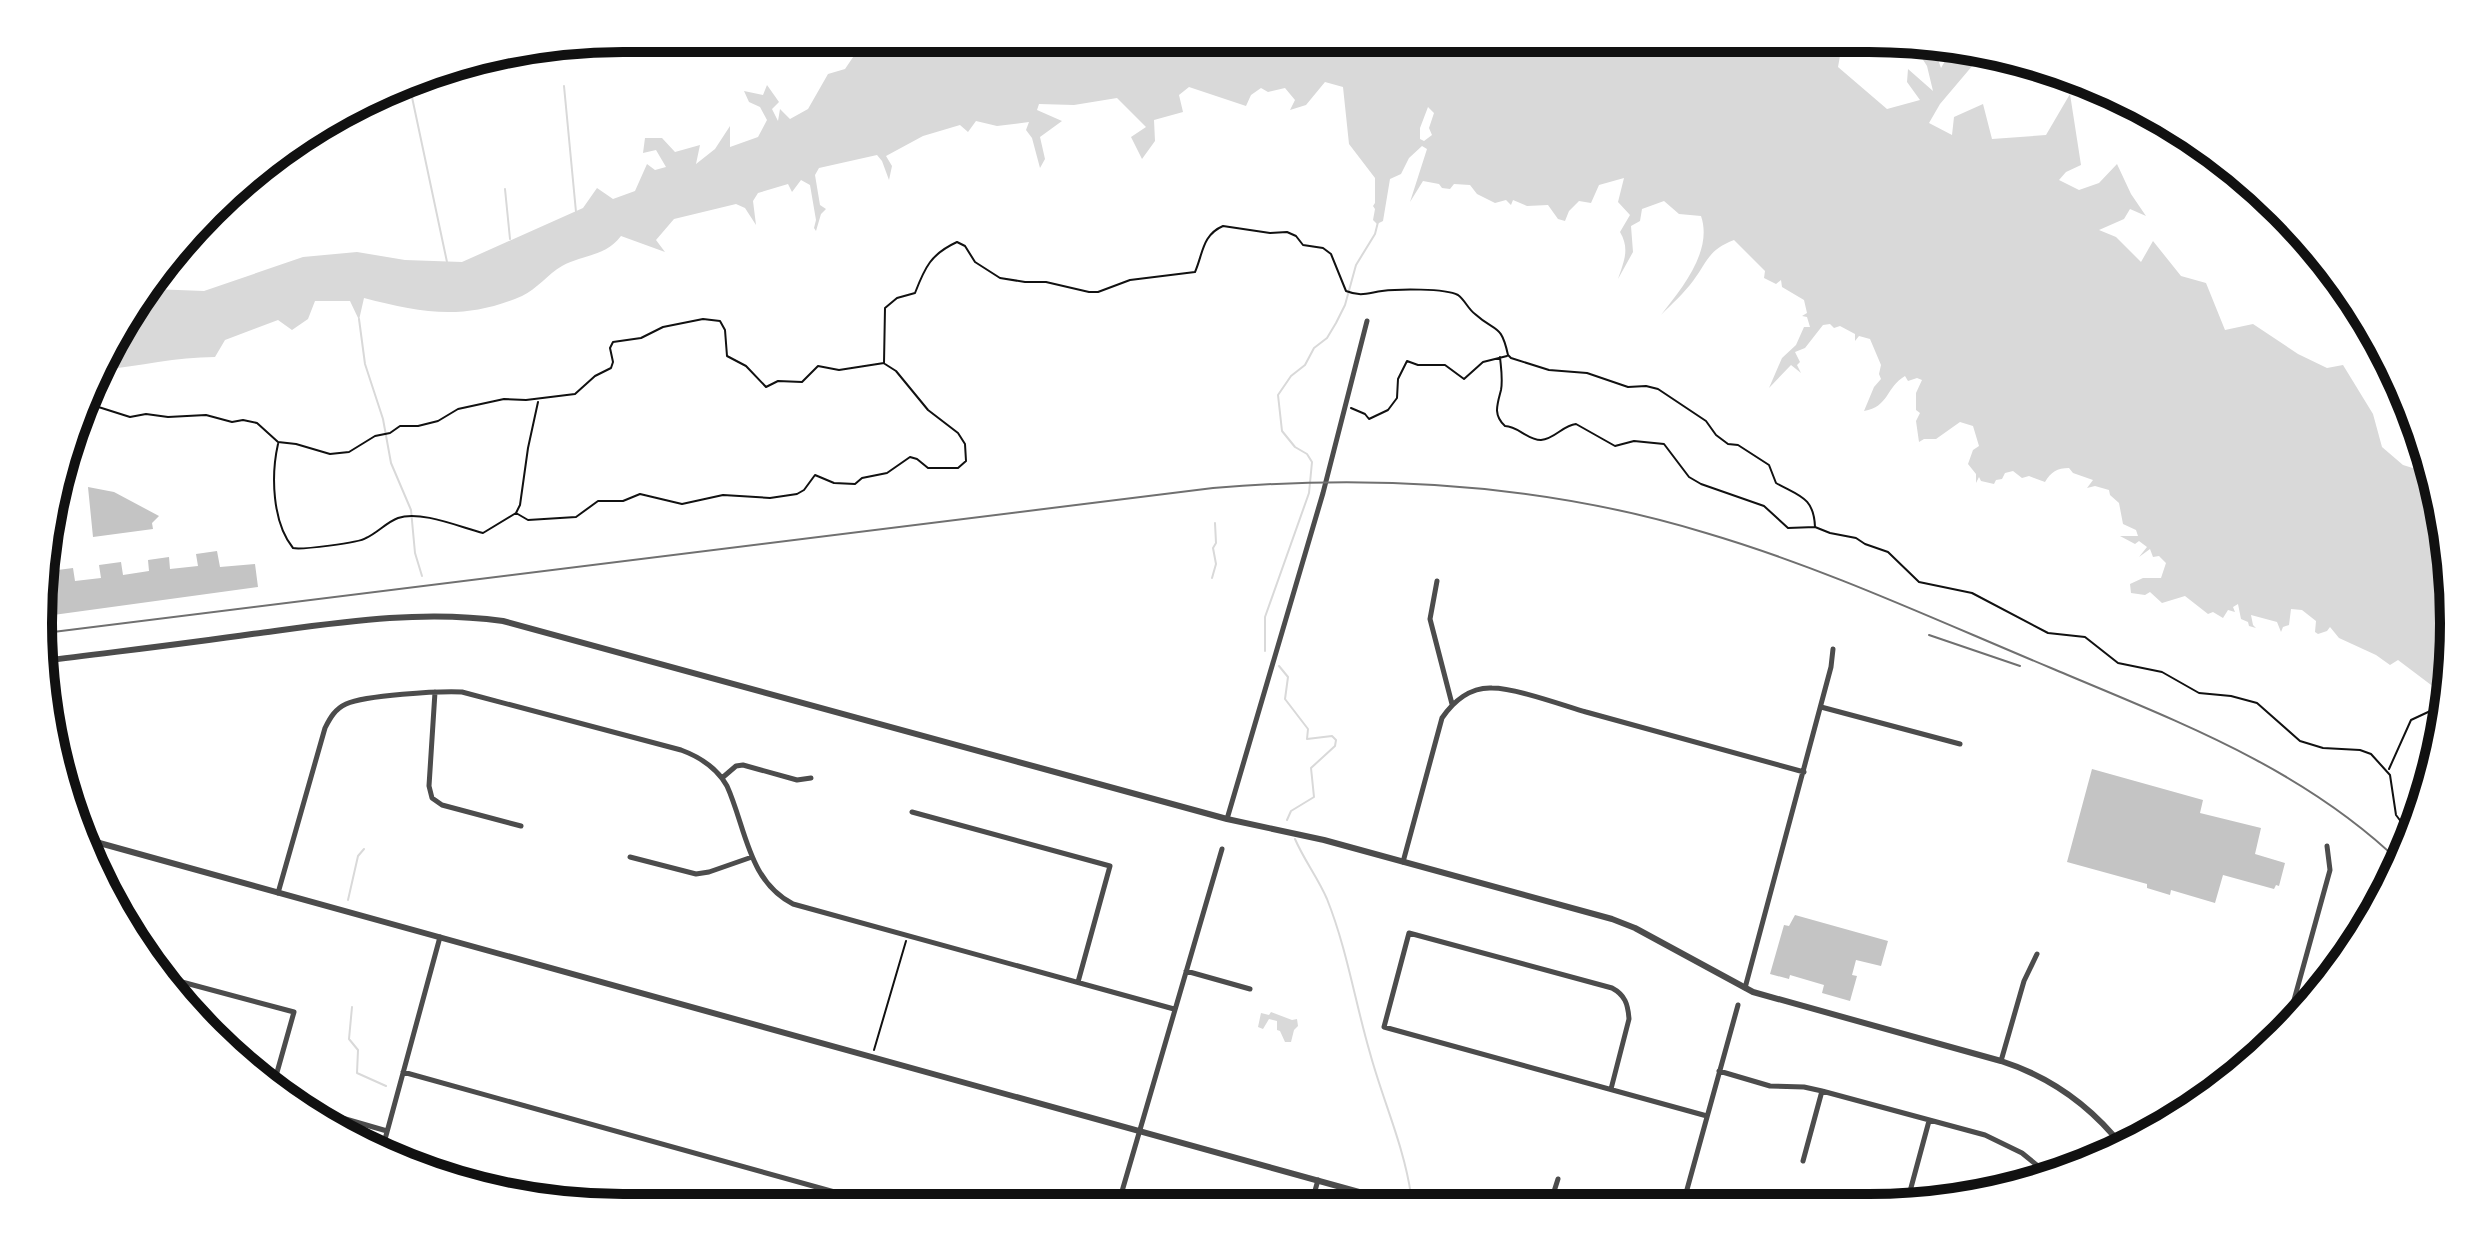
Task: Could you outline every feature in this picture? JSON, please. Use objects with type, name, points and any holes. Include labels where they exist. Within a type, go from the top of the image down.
[{"type":"street","points":[[1227,819],[1323,493],[1367,321]]},
{"type":"street","points":[[1437,581],[1430,619],[1452,704]]},
{"type":"street","points":[[53,660],[333,623],[421,615],[503,621],[1227,819],[1298,833],[1612,919],[1766,996],[2001,1061],[2053,1083],[2086,1105],[2115,1138]]},
{"type":"street","points":[[1745,988],[1821,707],[1833,649]]},
{"type":"street","points":[[1403,862],[1442,718],[1452,704],[1468,693],[1493,687],[1804,772]]},
{"type":"street","points":[[435,692],[429,786],[432,798],[442,805],[521,826]]},
{"type":"street","points":[[278,893],[325,728],[338,709],[352,702],[435,692],[462,692],[681,750],[702,760],[722,778],[731,795],[752,857],[769,887],[793,904],[1174,1009]]},
{"type":"street","points":[[1821,707],[1960,744]]},
{"type":"street","points":[[722,778],[736,766],[743,765],[797,780],[811,778]]},
{"type":"street","points":[[912,812],[1110,866],[1078,982]]},
{"type":"street","points":[[95,842],[1367,1194]]},
{"type":"street","points":[[2293,1005],[2330,870],[2327,846]]},
{"type":"street","points":[[1121,1194],[1222,849]]},
{"type":"street","points":[[630,857],[696,874],[752,857]]},
{"type":"street","points":[[1611,1089],[1629,1019],[1628,1008],[1620,992],[1409,933],[1384,1027],[1707,1116]]},
{"type":"street","points":[[384,1142],[440,937]]},
{"type":"street","points":[[2001,1061],[2024,981],[2037,954]]},
{"type":"street","points":[[1186,971],[1250,989]]},
{"type":"street","points":[[179,981],[294,1012],[276,1077]]},
{"type":"street","points":[[1686,1194],[1738,1005]]},
{"type":"street","points":[[1719,1071],[1770,1086],[1822,1091],[2005,1143],[2040,1168]]},
{"type":"street","points":[[403,1072],[842,1194]]},
{"type":"street","points":[[1803,1161],[1822,1091]]},
{"type":"street","points":[[333,1115],[387,1131]]},
{"type":"street","points":[[1910,1193],[1929,1121]]},
{"type":"street","points":[[1553,1194],[1558,1179]]},
{"type":"street","points":[[1314,1194],[1318,1180]]},
{"type":"path","points":[[884,363],[885,308],[897,298],[915,293],[928,263],[957,242],[965,246],[975,262],[1000,278],[1046,282],[1071,290],[1093,292],[1128,281],[1195,272],[1202,247],[1211,234],[1223,226],[1270,233],[1287,232],[1296,236],[1303,245],[1323,248],[1331,254],[1346,291],[1356,295],[1383,291],[1456,294],[1475,314],[1499,329],[1508,355]]},
{"type":"path","points":[[94,406],[130,417],[146,414],[168,417],[206,415],[232,422],[243,420],[257,423],[278,442],[330,454],[349,452],[400,426],[438,421],[458,409],[504,399],[538,399],[578,392],[595,376],[611,368],[610,348],[613,342],[644,337],[663,327],[716,319],[725,330],[727,356],[746,366],[768,387],[778,381],[802,382],[818,366],[839,370],[884,363],[900,376],[928,410],[958,433],[967,452],[966,461],[958,468],[928,468],[910,457],[887,473],[862,478],[855,484],[834,483],[815,475],[797,494],[770,498],[723,495],[682,504],[640,494],[623,501],[598,501],[576,517],[528,520],[516,513]]},
{"type":"path","points":[[1344,404],[1369,419],[1388,410],[1397,398],[1398,379],[1407,361],[1418,365],[1445,365],[1464,379],[1483,362],[1508,355],[1537,367],[1579,371],[1628,387],[1658,389],[1706,421],[1716,435],[1728,444],[1738,445],[1769,465],[1776,483],[1801,495],[1811,506],[1815,527]]},
{"type":"path","points":[[1500,357],[1502,374],[1496,410],[1498,420],[1505,426],[1512,426],[1533,439],[1546,439],[1570,424],[1576,424],[1615,446],[1634,441],[1664,444],[1689,477],[1764,506],[1788,528],[1815,527],[1856,538],[1888,552],[1919,582],[1972,593],[2048,633],[2085,637],[2118,663],[2162,672],[2204,694],[2231,696],[2257,703],[2300,741],[2323,748],[2360,750],[2371,754],[2388,771]]},
{"type":"path","points":[[278,442],[273,465],[274,490],[284,530],[293,548],[347,545],[364,540],[397,518],[417,515],[483,533],[516,513],[525,483],[538,399]]},
{"type":"path","points":[[2403,827],[2396,815],[2388,771],[2411,720],[2433,711]]},
{"type":"path","points":[[873,1055],[908,936]]},
{"type":"shaded area","points":[[857,52],[1841,52],[1838,67],[1887,109],[1920,100],[1907,82],[1908,69],[1933,91],[1927,66],[1920,54],[1937,56],[1941,68],[1947,58],[1975,62],[1940,104],[1929,123],[1952,135],[1954,117],[1983,104],[1992,139],[2046,135],[2070,94],[2081,165],[2066,172],[2059,180],[2079,190],[2099,183],[2117,164],[2146,216],[2130,209],[2124,219],[2099,230],[2116,237],[2141,262],[2153,241],[2181,276],[2206,283],[2225,330],[2253,324],[2298,354],[2327,368],[2343,365],[2373,414],[2382,447],[2403,465],[2420,470],[2429,512],[2439,586],[2436,689],[2398,660],[2390,665],[2339,638],[2330,627],[2318,634],[2315,632],[2316,621],[2302,610],[2291,609],[2289,625],[2283,627],[2281,632],[2277,622],[2251,615],[2256,628],[2249,626],[2241,619],[2238,604],[2233,607],[2235,612],[2228,610],[2223,618],[2213,612],[2208,614],[2185,596],[2162,603],[2150,592],[2145,595],[2131,593],[2130,584],[2143,578],[2161,578],[2166,563],[2159,556],[2153,557],[2150,549],[2139,557],[2147,547],[2139,541],[2135,544],[2120,536],[2138,536],[2136,530],[2123,524],[2119,503],[2109,490],[2095,486],[2087,488],[2093,480],[2073,473],[2069,468],[2055,471],[2045,482],[2029,476],[2022,478],[2013,471],[2005,473],[1994,484],[1981,481],[1979,477],[1976,483],[1976,474],[1968,464],[1973,450],[1979,446],[1973,426],[1960,422],[1936,439],[1919,442],[1916,421],[1920,413],[1916,410],[1916,393],[1922,380],[1908,381],[1905,376],[1883,401],[1864,411],[1874,387],[1881,379],[1881,365],[1870,339],[1859,336],[1855,341],[1855,334],[1840,326],[1823,325],[1805,348],[1795,352],[1801,373],[1791,365],[1769,388],[1782,358],[1796,345],[1804,327],[1810,327],[1807,317],[1802,316],[1807,313],[1804,300],[1782,287],[1781,280],[1776,284],[1764,278],[1765,271],[1734,240],[1709,257],[1689,285],[1661,315],[1686,281],[1699,256],[1704,229],[1701,216],[1679,214],[1664,201],[1642,209],[1640,221],[1631,226],[1633,252],[1618,279],[1625,250],[1620,232],[1630,215],[1618,202],[1624,178],[1599,185],[1591,203],[1579,201],[1569,211],[1565,221],[1558,219],[1548,205],[1527,206],[1513,200],[1511,205],[1506,200],[1495,203],[1477,194],[1470,185],[1454,184],[1450,189],[1423,181],[1410,202],[1427,149],[1422,146],[1409,158],[1401,174],[1390,179],[1383,221],[1377,224],[1373,220],[1375,178],[1349,144],[1343,87],[1325,82],[1306,105],[1290,110],[1295,100],[1285,88],[1268,92],[1261,88],[1251,95],[1246,106],[1189,87],[1179,95],[1183,112],[1154,120],[1155,141],[1142,159],[1131,137],[1146,127],[1117,98],[1074,105],[1039,104],[1037,110],[1062,121],[1040,137],[1045,159],[1040,168],[1032,138],[1026,130],[1029,122],[997,126],[976,121],[968,132],[960,125],[923,136],[886,156],[892,166],[889,180],[877,155],[819,168],[815,175],[820,205],[826,209],[821,214],[816,231],[810,185],[801,180],[792,192],[788,184],[758,193],[753,201],[756,225],[745,208],[736,204],[674,219],[656,240],[665,252],[621,236],[601,252],[562,266],[527,293],[501,304],[462,312],[443,312],[405,308],[364,298],[359,320],[350,301],[315,301],[308,319],[292,330],[278,320],[225,340],[215,357],[112,369],[128,337],[160,289],[204,291],[303,257],[357,252],[405,260],[462,262],[583,208],[597,188],[613,199],[635,191],[647,164],[655,170],[666,167],[656,150],[643,153],[645,138],[662,138],[675,152],[700,145],[696,164],[715,149],[730,126],[730,147],[758,137],[767,120],[760,107],[749,102],[744,91],[763,95],[767,85],[779,102],[772,109],[778,121],[780,109],[790,119],[808,109],[828,74],[845,69]],"holes":[[[1428,107],[1434,113],[1429,128],[1432,135],[1424,141],[1420,139],[1420,128]]]},
{"type":"shaded area","points":[[1271,1012],[1297,1019],[1298,1026],[1291,1042],[1285,1042],[1277,1030],[1277,1021],[1269,1019],[1263,1029],[1258,1027],[1261,1013],[1269,1015]]},
{"type":"building","points":[[88,487],[114,492],[159,516],[152,523],[153,529],[93,537]]},
{"type":"building","points":[[217,551],[220,567],[255,564],[258,587],[52,615],[55,570],[73,568],[75,581],[101,578],[99,565],[121,562],[123,575],[149,571],[148,560],[169,557],[170,569],[198,566],[196,554]]},
{"type":"building","points":[[2092,769],[2203,800],[2200,813],[2261,828],[2255,854],[2285,863],[2279,886],[2276,885],[2274,889],[2223,875],[2215,903],[2171,890],[2170,895],[2147,888],[2147,884],[2067,862]]},
{"type":"building","points":[[1795,915],[1888,941],[1881,966],[1856,960],[1852,975],[1857,976],[1850,1001],[1822,993],[1824,985],[1790,975],[1789,979],[1770,974],[1784,925],[1789,926]]},
{"type":"waterway","points":[[564,86],[576,212]]},
{"type":"waterway","points":[[411,92],[447,262]]},
{"type":"waterway","points":[[505,189],[510,239]]},
{"type":"waterway","points":[[1265,651],[1265,617],[1309,493],[1312,462],[1282,431],[1278,395],[1291,376],[1305,365],[1314,348],[1327,338],[1336,323],[1345,305],[1356,265],[1375,234],[1378,222]]},
{"type":"waterway","points":[[359,319],[365,364],[383,419],[391,463],[411,510],[415,553],[422,576]]},
{"type":"waterway","points":[[1212,578],[1216,564],[1213,548],[1216,543],[1215,523]]},
{"type":"waterway","points":[[1279,666],[1288,677],[1285,699],[1308,729],[1307,739],[1332,736],[1336,740],[1335,746],[1311,768],[1314,797],[1291,811],[1287,820]]},
{"type":"waterway","points":[[1295,839],[1334,918],[1411,1194]]},
{"type":"waterway","points":[[348,900],[358,856],[364,849]]},
{"type":"waterway","points":[[352,1007],[349,1039],[358,1050],[357,1073],[386,1086]]},
{"type":"railway","points":[[52,632],[1213,488],[1338,482],[1462,487],[1585,503],[1646,516],[1750,547],[1838,579],[2144,707],[2236,749],[2322,799],[2391,854]]},
{"type":"railway","points":[[1929,635],[2020,666]]}]
